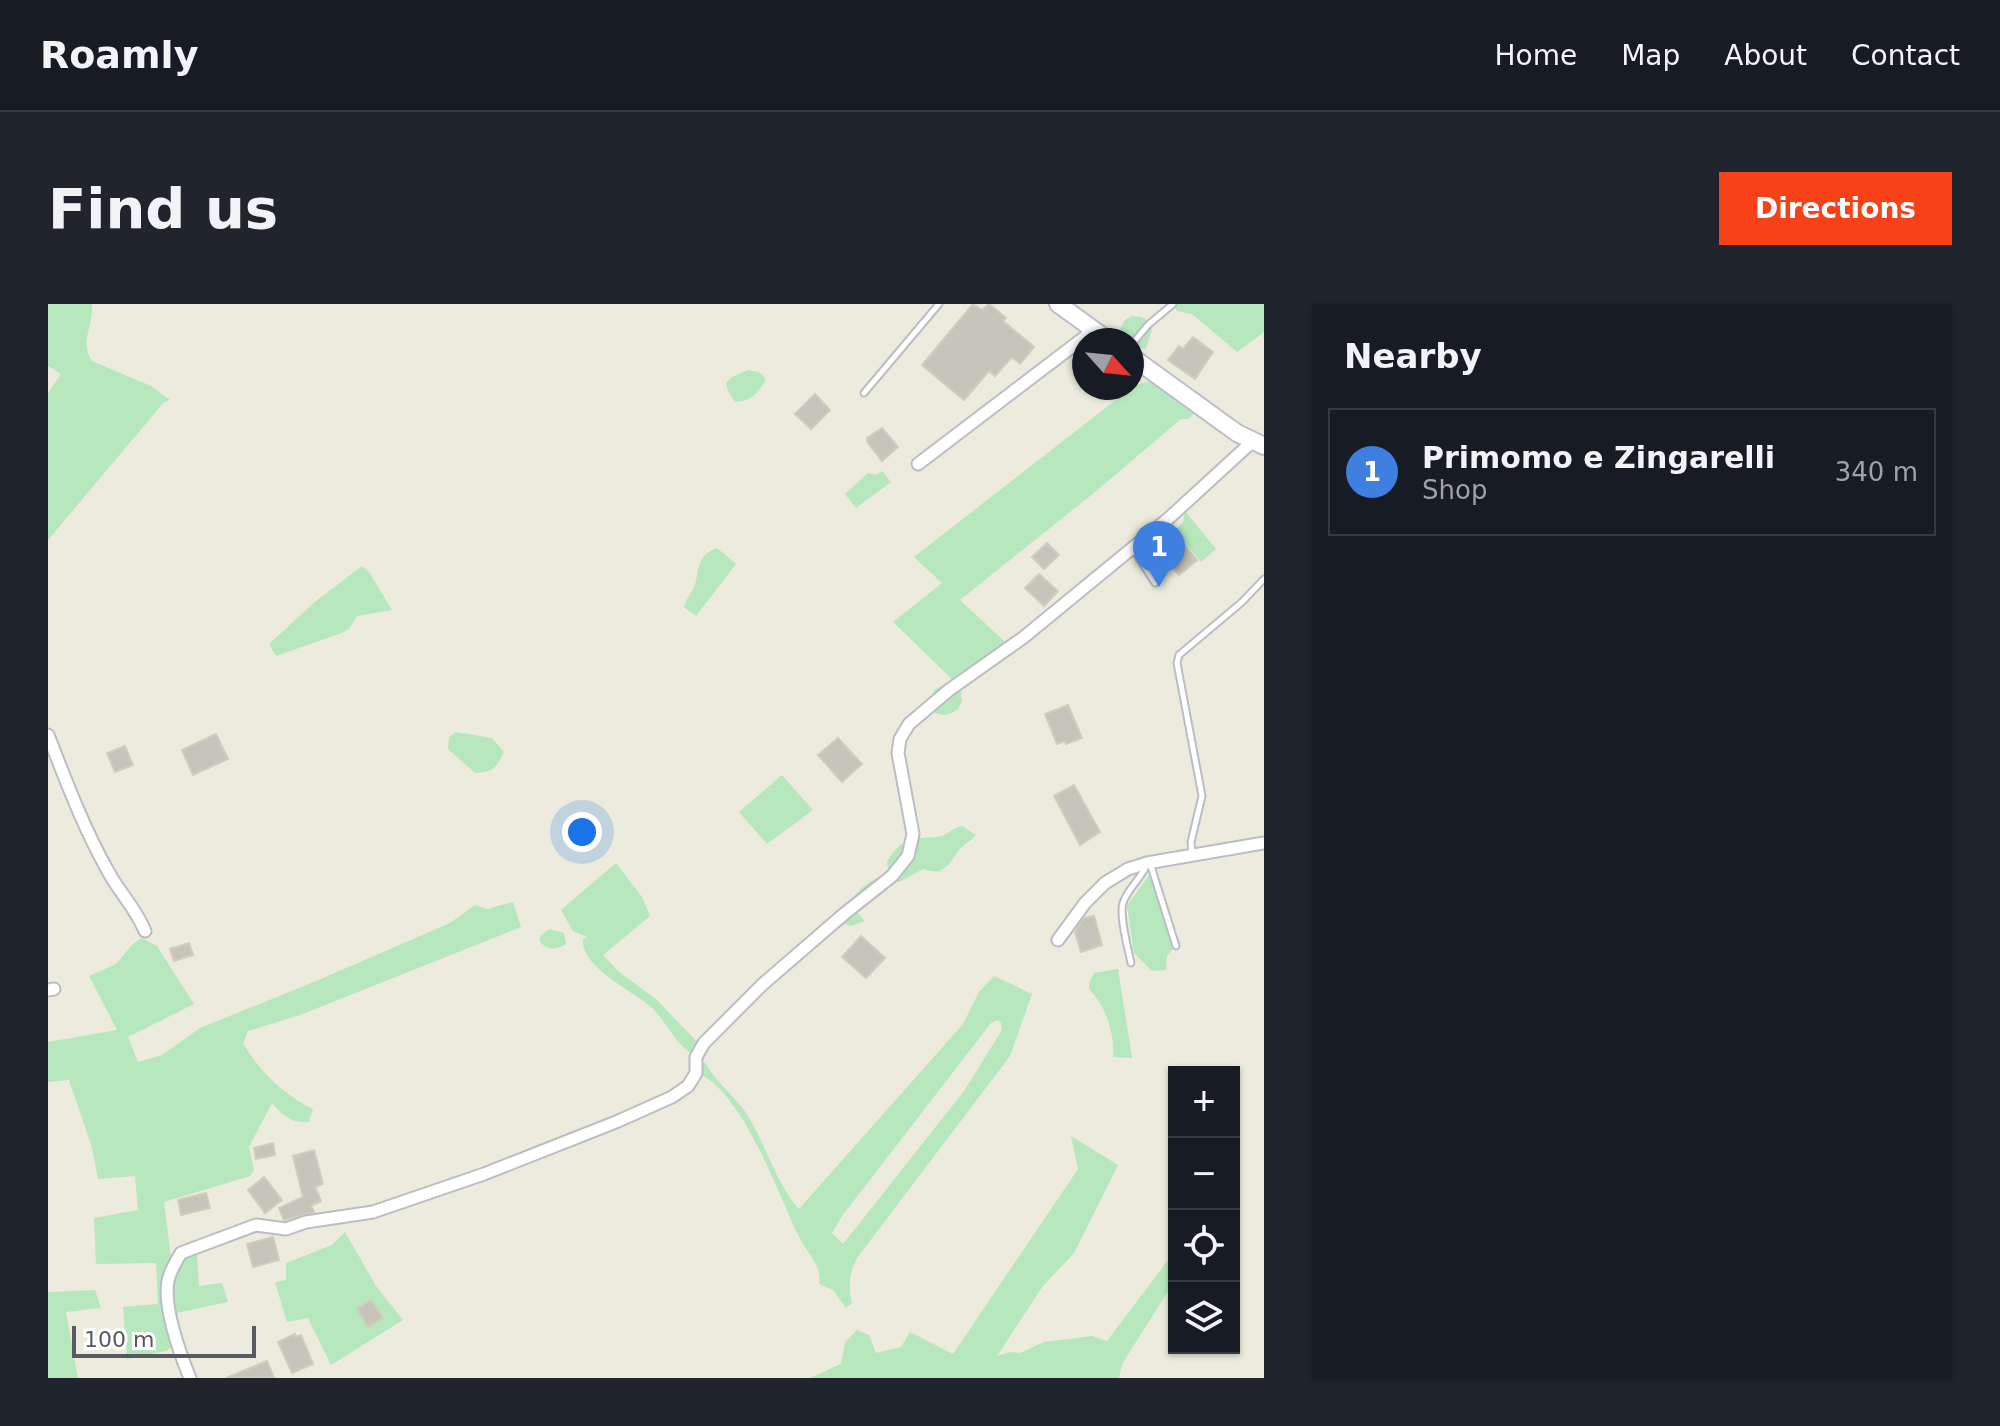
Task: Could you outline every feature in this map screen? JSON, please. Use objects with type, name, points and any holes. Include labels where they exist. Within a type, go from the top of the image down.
[{"type":"main road","points":[[1058,304],[1091,328]]},
{"type":"main road","points":[[1144,366],[1237,433],[1259,444]]},
{"type":"street","points":[[918,464],[1072,355]]},
{"type":"street","points":[[190,1378],[178,1349],[167,1295],[172,1267],[181,1253],[256,1225],[286,1229],[306,1222],[373,1212],[484,1174],[616,1122],[672,1097],[688,1086],[696,1073],[696,1057],[704,1043],[763,984],[892,876],[908,856],[913,834],[898,753],[900,739],[909,724],[949,690],[1024,637],[1259,444]]},
{"type":"street","points":[[48,735],[78,811],[109,873],[139,916],[145,931]]},
{"type":"street","points":[[1058,940],[1085,903],[1105,883],[1128,869],[1149,862],[1264,843]]},
{"type":"lane","points":[[864,393],[939,304]]},
{"type":"lane","points":[[1144,330],[1173,304]]},
{"type":"lane","points":[[1132,548],[1155,583]]},
{"type":"lane","points":[[1192,855],[1191,842],[1202,796],[1177,663],[1179,655],[1242,602],[1264,579]]},
{"type":"lane","points":[[1149,862],[1176,946]]},
{"type":"lane","points":[[1131,963],[1122,907],[1128,892],[1142,877],[1149,862]]},
{"type":"green space","points":[[48,304],[92,304],[87,347],[92,361],[151,386],[170,400],[164,402],[48,540],[48,393],[61,374],[48,366]]},
{"type":"green space","points":[[1172,304],[1264,304],[1264,332],[1237,352],[1192,314],[1177,311]]},
{"type":"green space","points":[[1132,316],[1151,322],[1146,349],[1144,328],[1121,328]]},
{"type":"green space","points":[[748,370],[759,372],[766,379],[754,395],[735,402],[726,383]]},
{"type":"green space","points":[[1152,381],[1195,413],[1188,419],[1181,419],[960,600],[1007,644],[960,684],[962,701],[958,709],[943,715],[935,713],[928,707],[934,690],[953,680],[893,622],[942,583],[914,557],[1116,400],[1144,400],[1144,383]]},
{"type":"green space","points":[[882,471],[891,482],[856,508],[845,494],[868,473],[876,475]]},
{"type":"green space","points":[[1185,511],[1216,549],[1201,562],[1175,531],[1183,522]]},
{"type":"green space","points":[[717,548],[736,564],[696,616],[684,607],[701,561]]},
{"type":"green space","points":[[362,566],[369,572],[392,610],[357,616],[349,629],[342,633],[276,656],[269,644],[316,601]]},
{"type":"green space","points":[[456,732],[492,738],[504,752],[490,770],[475,773],[448,749],[449,737]]},
{"type":"green space","points":[[782,775],[813,810],[767,844],[739,812]]},
{"type":"green space","points":[[962,826],[976,835],[945,868],[936,871],[923,869],[899,882],[893,879],[857,912],[865,921],[851,926],[843,923],[849,905],[859,891],[889,873],[887,862],[898,847],[908,840],[941,836]]},
{"type":"green space","points":[[616,863],[642,897],[650,916],[603,955],[619,972],[656,999],[699,1044],[692,1054],[651,1007],[598,969],[584,949],[583,939],[587,937],[573,931],[561,910]]},
{"type":"green space","points":[[1149,875],[1174,948],[1167,956],[1166,970],[1152,971],[1134,953],[1127,906]]},
{"type":"green space","points":[[513,902],[521,927],[300,1015],[248,1031],[243,1043],[250,1054],[282,1089],[313,1109],[309,1122],[292,1120],[272,1103],[249,1147],[254,1170],[250,1176],[164,1202],[171,1257],[164,1278],[173,1346],[166,1351],[127,1359],[123,1307],[158,1304],[156,1263],[96,1264],[94,1218],[138,1210],[135,1176],[98,1179],[92,1148],[69,1080],[48,1082],[48,1042],[117,1030],[89,976],[116,964],[141,938],[157,946],[194,1004],[128,1037],[138,1062],[162,1055],[200,1028],[450,923],[475,905],[487,909]]},
{"type":"green space","points":[[549,929],[564,933],[566,944],[553,949],[543,945],[540,936]]},
{"type":"green space","points":[[1118,969],[1132,1058],[1113,1057],[1108,1021],[1089,989],[1094,973]]},
{"type":"green space","points":[[994,976],[1032,994],[1010,1056],[857,1258],[850,1280],[852,1303],[846,1308],[833,1290],[819,1284],[816,1264],[798,1235],[745,1123],[716,1085],[700,1074],[705,1062],[744,1110],[783,1187],[799,1209],[963,1024],[979,992]],"holes":[[[998,1020],[1002,1030],[964,1091],[843,1244],[832,1233],[842,1216],[991,1023]]]},
{"type":"green space","points":[[1071,1136],[1118,1165],[1074,1253],[1043,1286],[997,1356],[1009,1352],[1020,1353],[1044,1342],[1092,1336],[1107,1341],[1168,1260],[1168,1291],[1122,1364],[1119,1378],[810,1378],[841,1364],[845,1342],[857,1330],[869,1335],[876,1353],[901,1347],[910,1332],[953,1354],[1078,1169]]},
{"type":"green space","points":[[345,1232],[376,1286],[403,1320],[331,1365],[308,1318],[287,1322],[275,1282],[286,1280],[286,1263],[332,1245]]},
{"type":"green space","points":[[197,1252],[199,1286],[222,1283],[228,1302],[176,1313],[174,1277],[181,1262]]},
{"type":"green space","points":[[95,1290],[101,1308],[66,1312],[78,1378],[48,1378],[48,1292]]},
{"type":"building","points":[[973,304],[982,310],[989,304],[1006,318],[1003,321],[1034,347],[1020,364],[1012,357],[995,376],[989,371],[964,400],[922,365]]},
{"type":"building","points":[[1193,337],[1213,352],[1195,379],[1168,360],[1179,346],[1183,349]]},
{"type":"building","points":[[815,394],[830,410],[811,429],[795,414]]},
{"type":"building","points":[[882,428],[898,447],[882,461],[867,438]]},
{"type":"building","points":[[1177,536],[1197,560],[1179,575],[1156,548],[1169,537],[1172,540]]},
{"type":"building","points":[[1047,543],[1059,555],[1044,569],[1032,557]]},
{"type":"building","points":[[1039,574],[1058,591],[1044,606],[1025,588]]},
{"type":"building","points":[[1068,705],[1082,738],[1057,744],[1045,714]]},
{"type":"building","points":[[216,734],[228,759],[193,775],[182,750]]},
{"type":"building","points":[[838,738],[862,764],[842,782],[818,755]]},
{"type":"building","points":[[125,746],[133,765],[115,772],[107,753]]},
{"type":"building","points":[[1074,785],[1100,832],[1080,845],[1054,796]]},
{"type":"building","points":[[1094,916],[1102,945],[1081,952],[1075,932],[1084,918]]},
{"type":"building","points":[[861,936],[885,958],[866,978],[842,957]]},
{"type":"building","points":[[189,943],[193,955],[174,961],[170,949]]},
{"type":"building","points":[[273,1143],[275,1155],[256,1159],[254,1148]]},
{"type":"building","points":[[314,1150],[323,1184],[315,1187],[321,1201],[311,1206],[314,1212],[284,1220],[279,1208],[303,1197],[293,1156]]},
{"type":"building","points":[[264,1177],[282,1200],[265,1213],[248,1190]]},
{"type":"building","points":[[206,1193],[210,1208],[181,1215],[178,1200]]},
{"type":"building","points":[[273,1237],[279,1260],[253,1267],[247,1244]]},
{"type":"building","points":[[371,1300],[383,1318],[368,1327],[357,1309]]},
{"type":"building","points":[[295,1334],[296,1337],[301,1335],[313,1364],[292,1373],[278,1342]]},
{"type":"building","points":[[267,1361],[274,1378],[226,1378]]},
{"type":"place","name":"Primomo e Zingarelli","points":[[1159,587]]}]
